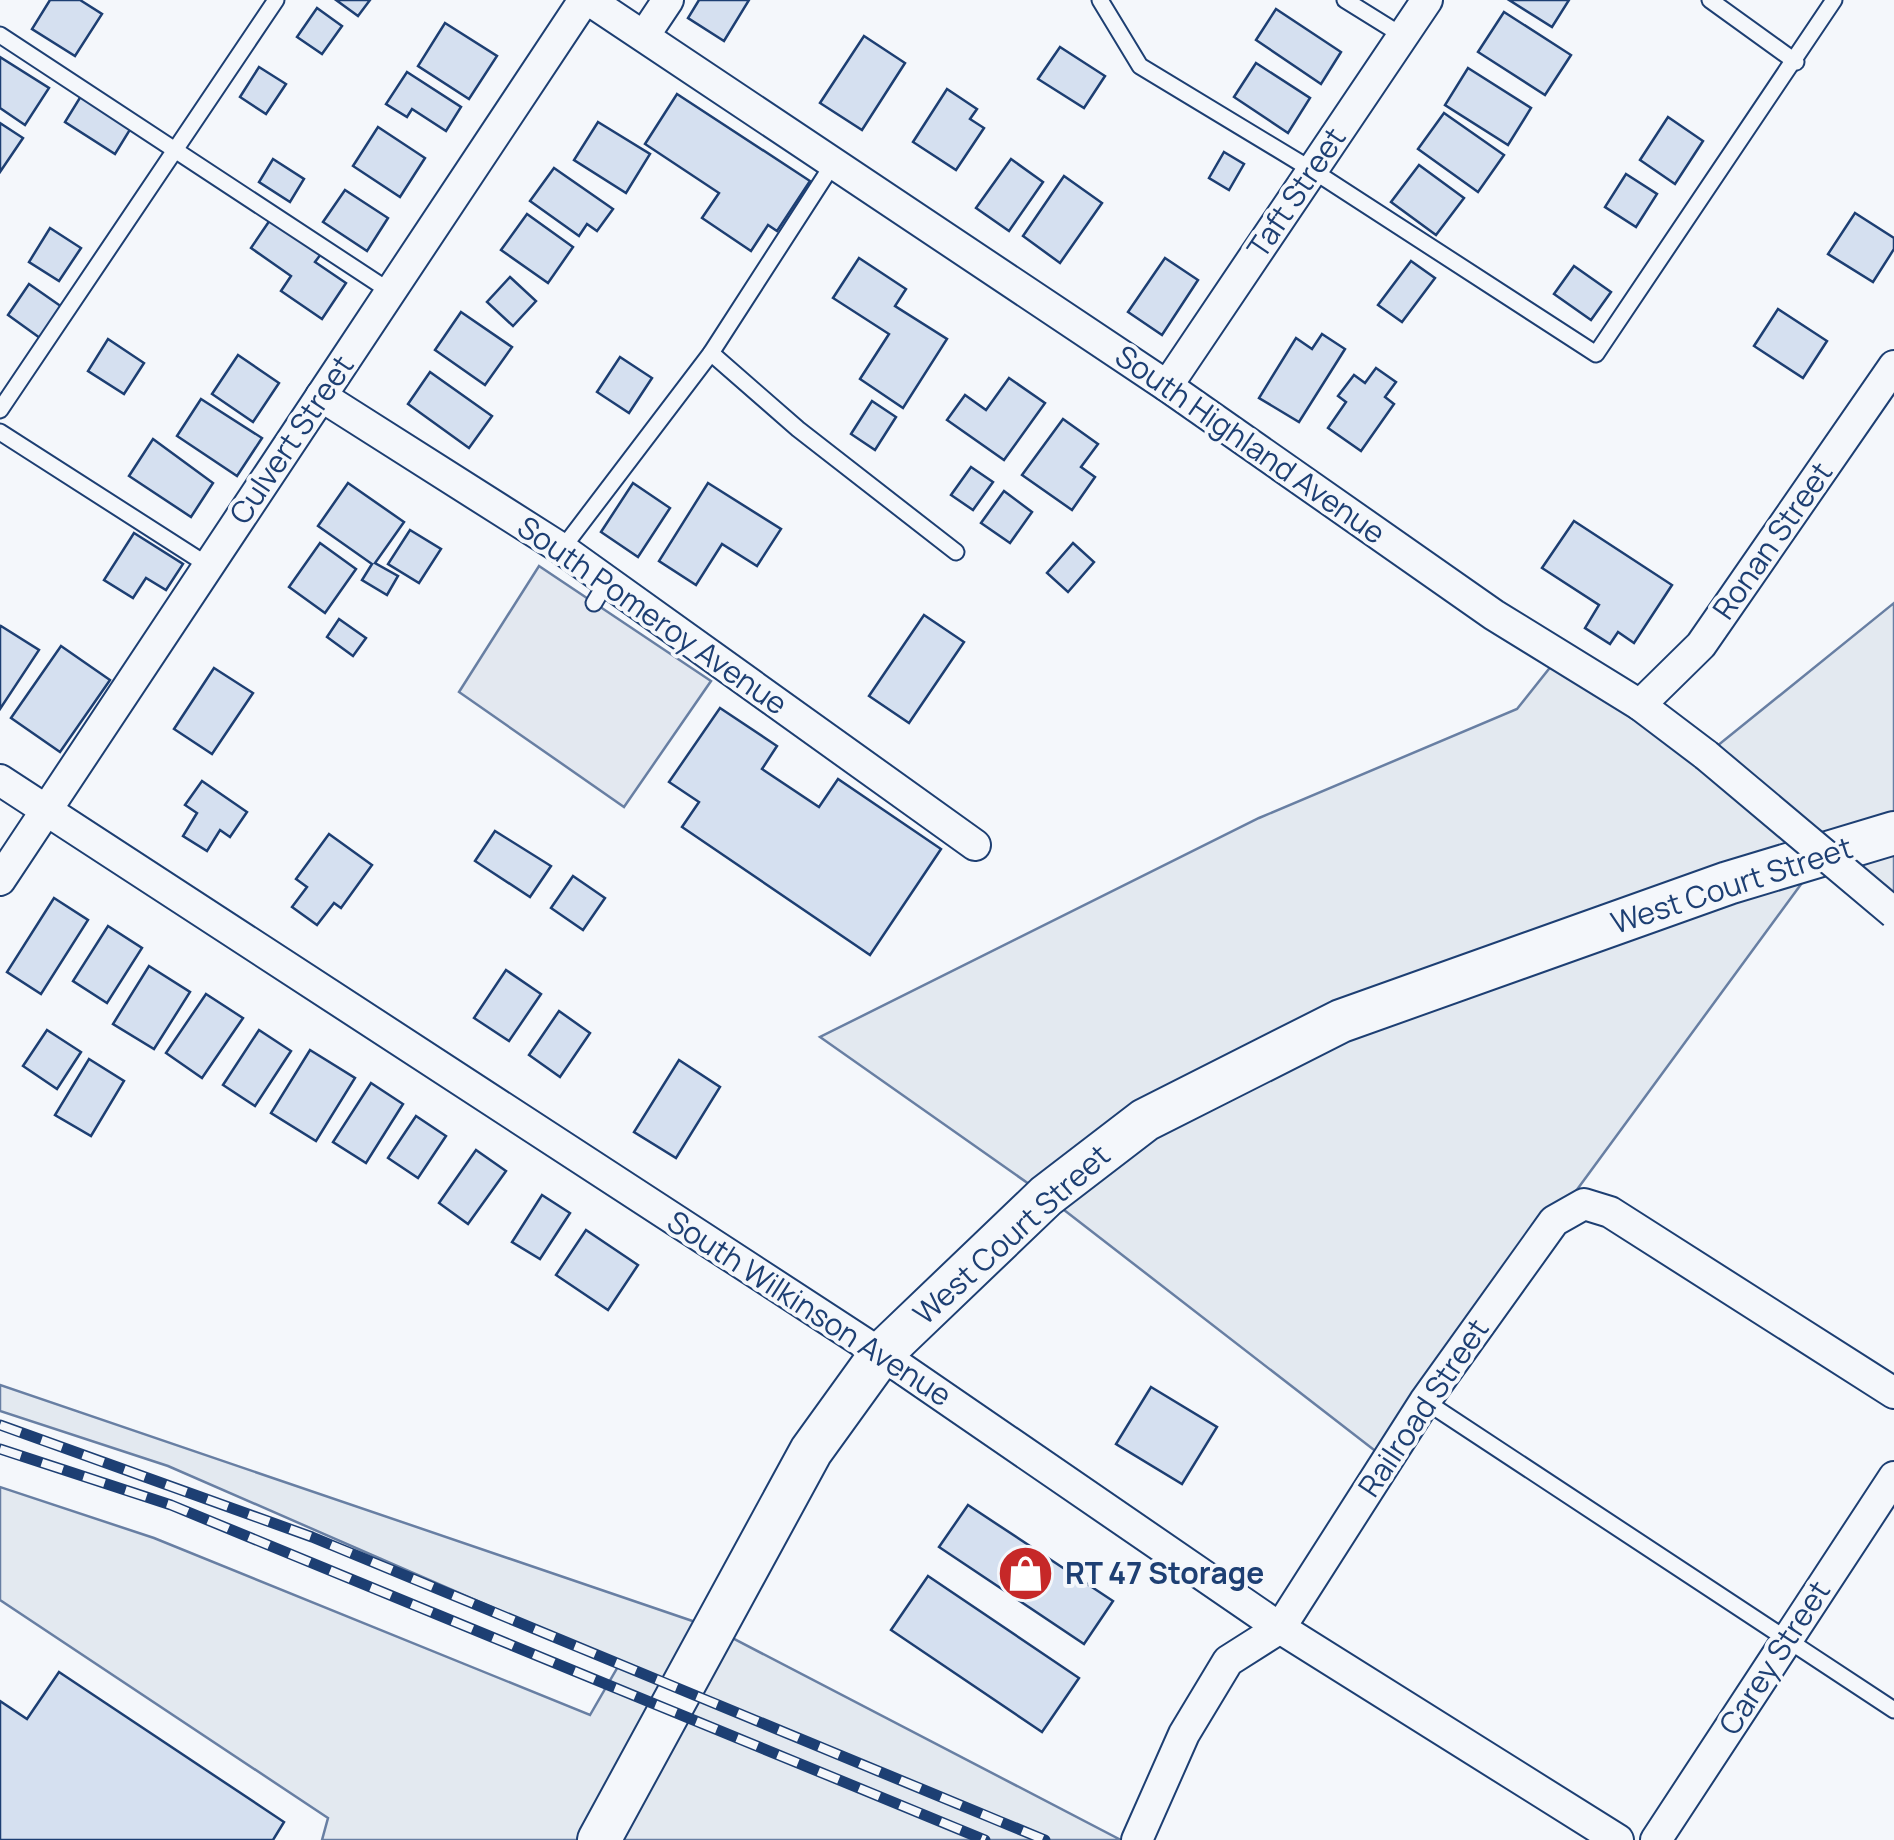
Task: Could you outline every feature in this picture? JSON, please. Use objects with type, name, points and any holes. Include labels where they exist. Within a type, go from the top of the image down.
[{"type":"main road","name":"West Court Street","points":[[599,1840],[811,1451],[881,1354],[1046,1196],[1145,1120],[1341,1021],[1728,883],[1894,833]]},
{"type":"street","name":"South Highland Avenue","points":[[587,0],[1167,386],[1494,615],[1640,705],[1706,755],[1894,913]]},
{"type":"street","name":"Culvert Street","points":[[0,880],[587,0]]},
{"type":"street","points":[[644,36],[668,0]]},
{"type":"street","name":"Taft Street","points":[[1167,386],[1427,0]]},
{"type":"street","name":"Ronan Street","points":[[1640,705],[1701,645],[1894,366]]},
{"type":"street","name":"South Pomeroy Avenue","points":[[322,396],[562,549],[600,592],[975,845]]},
{"type":"street","name":"South Wilkinson Avenue","points":[[0,780],[881,1354],[1280,1628],[1618,1840]]},
{"type":"street","name":"Railroad Street","points":[[1280,1628],[1425,1401],[1554,1221],[1584,1204],[1610,1212],[1894,1394]]},
{"type":"street","name":"Carey Street","points":[[1656,1840],[1894,1477]]},
{"type":"street","points":[[1137,1840],[1184,1734],[1228,1661],[1280,1628]]},
{"type":"lane","points":[[0,410],[276,0]]},
{"type":"lane","points":[[1100,0],[1140,66],[1312,170],[1596,354],[1796,62],[1834,0]]},
{"type":"lane","points":[[1345,0],[1403,36]]},
{"type":"lane","points":[[1710,0],[1796,62]]},
{"type":"lane","points":[[0,35],[391,292]]},
{"type":"lane","points":[[562,549],[711,352],[832,164]]},
{"type":"lane","points":[[711,352],[798,429],[956,552]]},
{"type":"lane","points":[[0,432],[208,566]]},
{"type":"lane","points":[[1425,1401],[1894,1710]]},
{"type":"shaded area","points":[[539,566],[711,681],[624,807],[459,692]]},
{"type":"shaded area","points":[[1894,603],[1894,913],[1821,857],[1554,1221],[1387,1460],[1046,1196],[820,1037],[1259,818],[1517,709],[1560,655],[1706,755]]},
{"type":"shaded area","points":[[0,1385],[713,1628],[1121,1840],[322,1840],[328,1818],[0,1600],[0,1487],[154,1538],[590,1715],[620,1663],[168,1466],[0,1411]]},
{"type":"building","points":[[50,0],[80,0],[102,14],[75,56],[32,29]]},
{"type":"building","points":[[336,0],[370,0],[358,16]]},
{"type":"building","points":[[699,0],[749,0],[724,41],[688,18]]},
{"type":"building","points":[[1509,0],[1569,0],[1552,27]]},
{"type":"building","points":[[317,8],[342,26],[322,54],[297,37]]},
{"type":"building","points":[[1276,9],[1341,52],[1321,84],[1256,40]]},
{"type":"building","points":[[1504,12],[1571,55],[1545,95],[1478,52]]},
{"type":"building","points":[[445,23],[497,56],[469,99],[418,66]]},
{"type":"building","points":[[864,36],[905,63],[862,130],[820,103]]},
{"type":"building","points":[[1060,47],[1105,76],[1084,108],[1038,79]]},
{"type":"building","points":[[0,57],[49,88],[25,125],[0,108]]},
{"type":"building","points":[[1256,63],[1310,98],[1288,133],[1234,97]]},
{"type":"building","points":[[259,67],[286,84],[266,114],[240,97]]},
{"type":"building","points":[[1468,68],[1531,108],[1508,145],[1445,105]]},
{"type":"building","points":[[407,72],[461,107],[446,131],[412,109],[407,117],[386,104]]},
{"type":"building","points":[[947,89],[977,109],[970,119],[984,128],[956,170],[913,142]]},
{"type":"building","points":[[677,94],[810,181],[777,231],[768,225],[751,251],[702,218],[719,193],[645,144]]},
{"type":"building","points":[[81,96],[131,128],[115,154],[65,122]]},
{"type":"building","points":[[1444,113],[1504,155],[1478,192],[1418,149]]},
{"type":"building","points":[[1668,117],[1703,141],[1675,184],[1640,160]]},
{"type":"building","points":[[598,122],[650,154],[626,193],[574,160]]},
{"type":"building","points":[[0,123],[23,138],[0,172]]},
{"type":"building","points":[[378,127],[425,158],[400,197],[353,166]]},
{"type":"building","points":[[1224,152],[1244,164],[1229,190],[1209,178]]},
{"type":"building","points":[[273,159],[304,179],[290,202],[259,182]]},
{"type":"building","points":[[1011,159],[1043,182],[1009,231],[976,208]]},
{"type":"building","points":[[1419,165],[1464,198],[1436,235],[1391,202]]},
{"type":"building","points":[[554,168],[613,209],[597,231],[587,224],[579,236],[530,201]]},
{"type":"building","points":[[1626,174],[1657,194],[1636,227],[1605,207]]},
{"type":"building","points":[[1064,176],[1102,203],[1060,263],[1023,236]]},
{"type":"building","points":[[345,190],[388,218],[367,251],[323,222]]},
{"type":"building","points":[[1855,213],[1894,238],[1894,249],[1873,282],[1828,254]]},
{"type":"building","points":[[527,214],[573,247],[548,283],[501,250]]},
{"type":"building","points":[[270,220],[321,254],[315,262],[346,283],[322,319],[281,291],[291,276],[251,248]]},
{"type":"building","points":[[50,228],[81,248],[59,281],[29,262]]},
{"type":"building","points":[[859,258],[906,289],[895,306],[947,339],[903,408],[860,379],[889,334],[833,298]]},
{"type":"building","points":[[1165,258],[1198,280],[1162,335],[1128,312]]},
{"type":"building","points":[[1411,261],[1435,278],[1402,322],[1378,305]]},
{"type":"building","points":[[1574,266],[1611,292],[1591,320],[1554,294]]},
{"type":"building","points":[[510,277],[536,301],[513,326],[487,302]]},
{"type":"building","points":[[29,284],[62,307],[40,338],[8,315]]},
{"type":"building","points":[[1778,309],[1827,341],[1803,378],[1754,346]]},
{"type":"building","points":[[461,312],[512,347],[485,385],[435,350]]},
{"type":"building","points":[[1322,334],[1345,349],[1299,422],[1259,398],[1296,338],[1312,349]]},
{"type":"building","points":[[108,339],[144,363],[124,394],[88,371]]},
{"type":"building","points":[[238,355],[279,383],[253,422],[212,394]]},
{"type":"building","points":[[620,357],[652,378],[629,413],[597,392]]},
{"type":"building","points":[[1376,368],[1396,382],[1385,397],[1394,404],[1361,451],[1328,428],[1346,402],[1338,396],[1354,375],[1365,383]]},
{"type":"building","points":[[430,372],[492,416],[469,448],[408,404]]},
{"type":"building","points":[[1009,378],[1045,403],[1004,460],[947,420],[965,395],[986,410]]},
{"type":"building","points":[[201,399],[262,438],[237,476],[177,436]]},
{"type":"building","points":[[872,401],[896,417],[875,450],[851,434]]},
{"type":"building","points":[[1063,419],[1098,444],[1081,467],[1095,477],[1072,510],[1022,475]]},
{"type":"building","points":[[153,439],[213,483],[191,517],[129,476]]},
{"type":"building","points":[[971,467],[993,482],[973,510],[951,495]]},
{"type":"building","points":[[348,483],[404,522],[375,563],[398,576],[387,595],[362,580],[372,564],[318,526]]},
{"type":"building","points":[[633,483],[670,508],[638,557],[601,532]]},
{"type":"building","points":[[708,483],[781,529],[757,566],[722,544],[696,585],[659,561]]},
{"type":"building","points":[[1004,491],[1032,512],[1010,543],[981,523]]},
{"type":"building","points":[[1574,521],[1672,585],[1634,643],[1618,632],[1610,644],[1585,628],[1599,605],[1542,568]]},
{"type":"building","points":[[410,530],[441,549],[419,583],[388,564]]},
{"type":"building","points":[[134,533],[183,564],[166,590],[146,578],[133,598],[104,580]]},
{"type":"building","points":[[320,543],[356,569],[325,613],[289,587]]},
{"type":"building","points":[[1073,543],[1094,562],[1068,592],[1047,573]]},
{"type":"building","points":[[924,615],[964,642],[909,723],[869,696]]},
{"type":"building","points":[[339,619],[366,638],[353,656],[327,637]]},
{"type":"building","points":[[0,628],[39,650],[0,709]]},
{"type":"building","points":[[61,646],[110,680],[60,752],[11,718]]},
{"type":"building","points":[[214,668],[253,693],[212,754],[174,729]]},
{"type":"building","points":[[720,708],[777,746],[762,769],[819,807],[838,779],[941,849],[870,955],[682,827],[699,802],[669,782]]},
{"type":"building","points":[[202,781],[247,812],[230,837],[220,830],[207,851],[183,836],[197,813],[185,805]]},
{"type":"building","points":[[495,831],[551,866],[530,897],[475,861]]},
{"type":"building","points":[[329,834],[372,865],[341,908],[334,903],[317,925],[292,907],[307,887],[296,879]]},
{"type":"building","points":[[573,876],[605,898],[583,930],[551,908]]},
{"type":"building","points":[[54,898],[88,920],[41,994],[7,972]]},
{"type":"building","points":[[108,926],[142,948],[107,1003],[73,981]]},
{"type":"building","points":[[149,966],[190,992],[154,1049],[113,1024]]},
{"type":"building","points":[[506,970],[541,994],[509,1041],[474,1018]]},
{"type":"building","points":[[206,994],[243,1018],[202,1078],[166,1053]]},
{"type":"building","points":[[559,1011],[590,1033],[560,1077],[529,1055]]},
{"type":"building","points":[[47,1030],[81,1052],[57,1089],[23,1066]]},
{"type":"building","points":[[259,1030],[291,1051],[255,1106],[223,1085]]},
{"type":"building","points":[[310,1050],[355,1078],[316,1141],[271,1113]]},
{"type":"building","points":[[89,1059],[124,1081],[91,1136],[55,1115]]},
{"type":"building","points":[[679,1060],[720,1087],[676,1158],[634,1132]]},
{"type":"building","points":[[371,1083],[403,1104],[366,1163],[333,1142]]},
{"type":"building","points":[[416,1116],[446,1136],[418,1178],[388,1158]]},
{"type":"building","points":[[476,1150],[506,1171],[468,1224],[439,1203]]},
{"type":"building","points":[[542,1195],[570,1213],[540,1259],[512,1242]]},
{"type":"building","points":[[586,1230],[638,1265],[608,1310],[556,1275]]},
{"type":"building","points":[[1151,1387],[1217,1427],[1182,1484],[1116,1444]]},
{"type":"building","name":"RT 47 Storage","points":[[968,1505],[1113,1601],[1084,1644],[939,1547]]},
{"type":"building","points":[[928,1576],[1079,1678],[1042,1732],[891,1630]]},
{"type":"building","points":[[59,1672],[284,1822],[273,1840],[0,1840],[0,1701],[27,1719]]},
{"type":"railway","points":[[0,1425],[312,1537],[1045,1840]]},
{"type":"railway","points":[[0,1449],[171,1505],[985,1840]]},
{"type":"place","name":"RT 47 Storage","points":[[1026,1574]]}]
